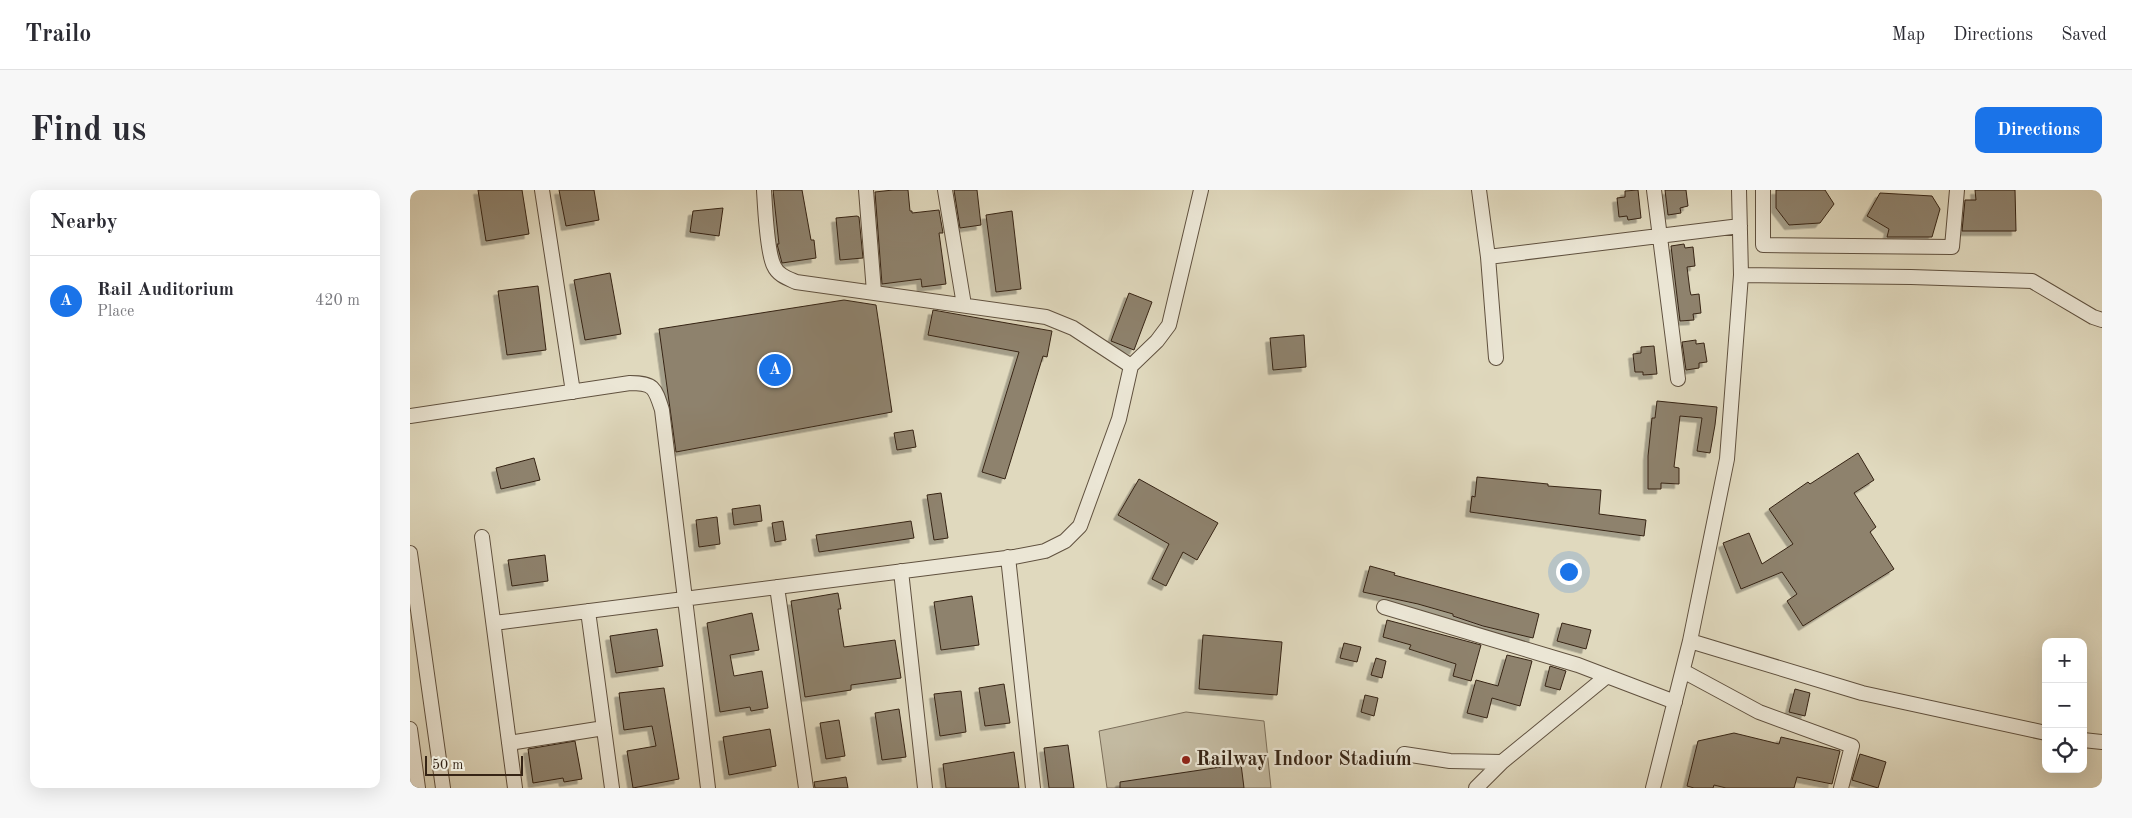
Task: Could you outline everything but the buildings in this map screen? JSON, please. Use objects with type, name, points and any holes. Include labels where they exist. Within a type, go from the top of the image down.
[{"type":"street","points":[[542,190],[573,392]]},
{"type":"street","points":[[764,190],[771,255],[774,266],[781,276],[796,282],[1046,317],[1073,328],[1131,366]]},
{"type":"street","points":[[866,190],[874,292]]},
{"type":"street","points":[[945,190],[964,305]]},
{"type":"street","points":[[494,623],[1008,557],[1045,551],[1065,541],[1080,526],[1119,419],[1131,366],[1157,341],[1169,325],[1201,190]]},
{"type":"street","points":[[1479,190],[1488,257],[1496,358]]},
{"type":"street","points":[[1654,190],[1678,379]]},
{"type":"street","points":[[1653,788],[1690,641],[1728,459],[1741,275],[1739,190]]},
{"type":"street","points":[[1763,190],[1763,245],[1952,247],[1957,190]]},
{"type":"street","points":[[1488,257],[1740,226]]},
{"type":"street","points":[[1741,275],[1911,277],[2032,281],[2093,317],[2102,320]]},
{"type":"street","points":[[410,416],[630,382],[645,383],[656,390],[662,410],[708,788]]},
{"type":"street","points":[[482,537],[515,788]]},
{"type":"street","points":[[410,553],[443,788]]},
{"type":"street","points":[[1008,557],[1032,788]]},
{"type":"street","points":[[901,571],[925,788]]},
{"type":"street","points":[[777,587],[806,788]]},
{"type":"street","points":[[1384,607],[1578,665],[1675,702]]},
{"type":"street","points":[[588,611],[612,788]]},
{"type":"street","points":[[1690,641],[1862,693],[2042,732]]},
{"type":"street","points":[[1683,671],[1759,712],[1852,746],[1841,788]]},
{"type":"street","points":[[1476,788],[1502,762],[1607,676]]},
{"type":"street","points":[[509,743],[604,728]]},
{"type":"street","points":[[410,729],[418,788]]},
{"type":"street","points":[[2087,740],[2102,742]]},
{"type":"street","points":[[1404,754],[1450,761],[1502,762]]},
{"type":"shaded area","name":"Railway Indoor Stadium","points":[[1186,712],[1264,721],[1271,788],[1107,788],[1099,731]]},
{"type":"place","name":"Rail Auditorium","points":[[775,370]]},
{"type":"place","name":"Railway Indoor Stadium","points":[[1186,760]]}]
